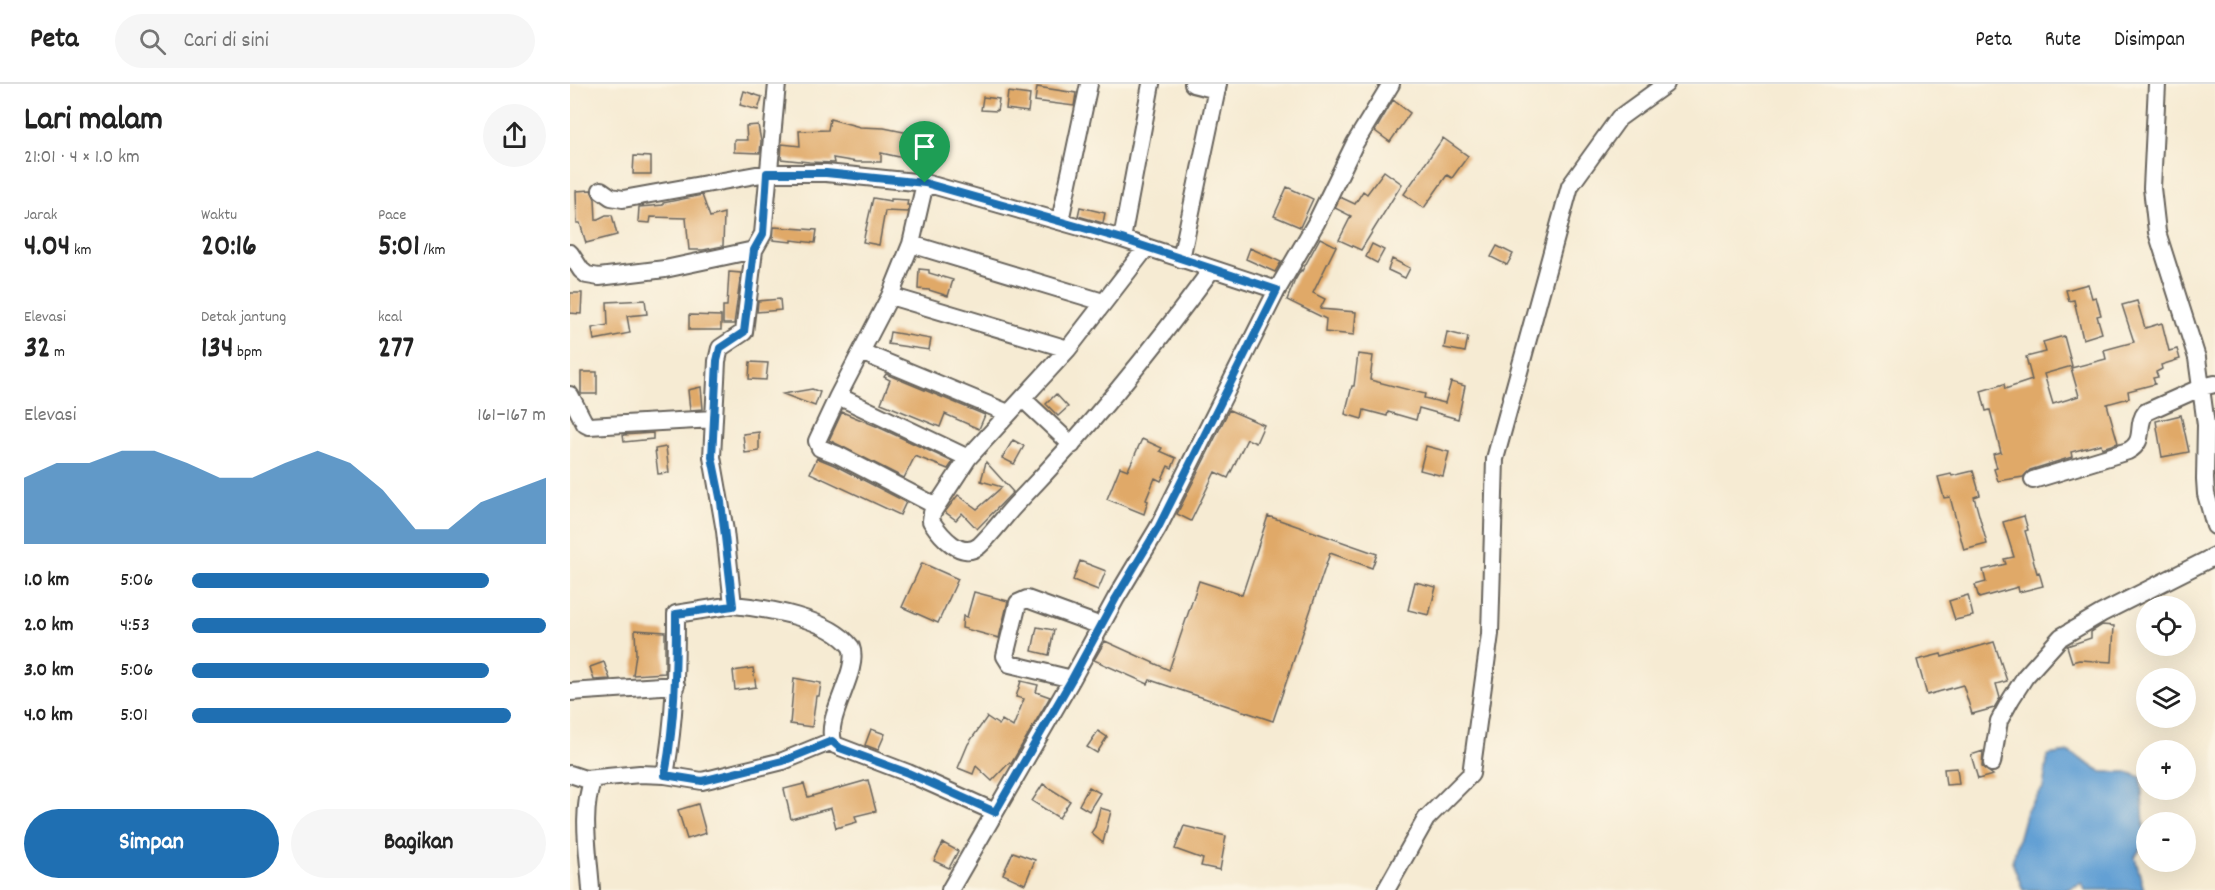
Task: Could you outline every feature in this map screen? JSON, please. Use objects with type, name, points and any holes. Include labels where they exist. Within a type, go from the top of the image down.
[{"type":"street","points":[[733,606],[721,502],[712,457],[717,361],[720,348],[744,332],[754,250],[763,234],[777,84]]},
{"type":"street","points":[[1059,221],[1089,84]]},
{"type":"street","points":[[1122,239],[1151,84]]},
{"type":"street","points":[[1181,259],[1218,87],[1193,84]]},
{"type":"street","points":[[950,890],[1158,528],[1277,290],[1316,223],[1356,143],[1391,84]]},
{"type":"street","points":[[1386,890],[1426,819],[1471,774],[1490,634],[1495,459],[1570,186],[1619,118],[1666,84]]},
{"type":"street","points":[[2157,84],[2152,188],[2157,232],[2208,386],[2205,479],[2206,494],[2215,526]]},
{"type":"street","points":[[601,190],[612,197],[623,199],[767,173],[826,173],[925,183],[1122,239],[1277,290]]},
{"type":"street","points":[[925,183],[911,244],[890,296],[817,438],[818,446],[936,506]]},
{"type":"street","points":[[911,244],[1103,302]]},
{"type":"street","points":[[1146,248],[1068,349],[968,459],[936,506],[930,519],[957,548],[963,551],[973,550],[984,541],[1072,445],[1160,340],[1212,269]]},
{"type":"street","points":[[570,253],[587,275],[599,277],[665,269],[754,250]]},
{"type":"street","points":[[890,296],[1068,349]]},
{"type":"street","points":[[861,352],[1008,413]]},
{"type":"street","points":[[2033,480],[2136,447],[2146,411],[2208,386]]},
{"type":"street","points":[[570,395],[585,424],[589,426],[714,419]]},
{"type":"street","points":[[837,396],[968,459]]},
{"type":"street","points":[[1023,399],[1072,445]]},
{"type":"street","points":[[1992,763],[1999,721],[2011,699],[2025,677],[2061,637],[2102,613],[2215,556]]},
{"type":"street","points":[[1072,679],[1010,664],[1005,656],[1018,603],[1027,599],[1101,626]]},
{"type":"street","points":[[665,775],[672,735],[676,685],[676,614],[733,606],[764,608],[810,621],[834,632],[851,647],[853,660],[833,723],[832,741]]},
{"type":"street","points":[[570,692],[676,685]]},
{"type":"street","points":[[570,774],[593,780],[640,774],[665,775],[702,781],[783,761],[832,741]]},
{"type":"street","points":[[832,741],[840,748],[908,773],[995,812]]},
{"type":"street","points":[[591,890],[587,827],[588,797],[593,780]]},
{"type":"water","points":[[2069,752],[2102,772],[2127,772],[2136,775],[2136,800],[2142,800],[2143,812],[2136,812],[2136,872],[2139,872],[2144,890],[2085,890],[2082,883],[2066,890],[2023,890],[2012,862],[2026,811],[2043,788],[2048,755]]},
{"type":"building","points":[[1037,87],[1076,93],[1074,106],[1035,101]]},
{"type":"building","points":[[744,91],[762,97],[758,110],[740,105]]},
{"type":"building","points":[[1008,92],[1030,95],[1028,112],[1006,109]]},
{"type":"building","points":[[983,97],[999,99],[997,111],[981,110]]},
{"type":"building","points":[[1393,100],[1410,113],[1390,142],[1375,131]]},
{"type":"building","points":[[830,119],[860,127],[884,128],[909,133],[904,158],[881,153],[881,162],[857,162],[833,158],[834,163],[781,159],[782,144],[800,146],[799,131],[828,130]]},
{"type":"building","points":[[758,125],[761,141],[760,153],[734,152],[734,140],[747,140],[746,126]]},
{"type":"building","points":[[1443,138],[1468,156],[1452,178],[1447,175],[1424,208],[1404,194]]},
{"type":"building","points":[[634,156],[651,157],[651,174],[633,174]]},
{"type":"building","points":[[1384,171],[1402,184],[1361,250],[1339,240],[1351,216],[1335,208],[1340,197],[1355,204],[1363,191],[1367,194]]},
{"type":"building","points":[[1287,187],[1313,199],[1300,227],[1274,216]]},
{"type":"building","points":[[591,190],[595,199],[596,220],[612,215],[617,235],[586,243],[580,223],[577,223],[576,191]]},
{"type":"building","points":[[702,195],[710,217],[724,213],[723,246],[689,250],[686,218],[651,217],[650,223],[638,222],[639,207],[663,205],[663,203]]},
{"type":"building","points":[[873,198],[891,201],[891,199],[908,200],[907,205],[909,205],[908,212],[885,211],[879,245],[863,242]]},
{"type":"building","points":[[1080,207],[1105,213],[1103,223],[1078,216]]},
{"type":"building","points":[[774,227],[817,230],[815,243],[773,240]]},
{"type":"building","points":[[1320,238],[1336,246],[1313,293],[1325,299],[1320,309],[1356,312],[1354,335],[1325,332],[1326,319],[1287,300],[1295,280]]},
{"type":"building","points":[[1372,244],[1384,250],[1377,263],[1366,257]]},
{"type":"building","points":[[1497,246],[1513,254],[1507,265],[1491,257]]},
{"type":"building","points":[[1250,248],[1281,262],[1275,272],[1246,259]]},
{"type":"building","points":[[1392,259],[1410,268],[1405,278],[1388,270]]},
{"type":"building","points":[[919,269],[929,270],[929,273],[953,280],[948,296],[918,289]]},
{"type":"building","points":[[729,272],[741,273],[734,324],[723,324],[723,306],[727,306]]},
{"type":"building","points":[[2088,284],[2092,298],[2096,297],[2101,315],[2097,316],[2102,333],[2083,339],[2074,300],[2069,301],[2066,290]]},
{"type":"building","points":[[570,293],[582,293],[581,314],[570,313]]},
{"type":"building","points":[[780,299],[781,310],[757,312],[758,301]]},
{"type":"building","points":[[645,300],[647,314],[627,316],[630,333],[594,340],[592,328],[608,325],[607,302]]},
{"type":"building","points":[[2137,301],[2145,328],[2162,323],[2169,351],[2177,349],[2180,359],[2161,365],[2162,369],[2156,372],[2158,377],[2153,378],[2155,384],[2128,391],[2129,398],[2107,404],[2118,443],[2102,448],[2101,444],[2071,452],[2072,457],[2030,470],[2023,477],[1998,481],[1993,454],[2001,452],[1990,410],[1986,411],[1981,391],[2004,384],[2005,389],[2032,380],[2026,357],[2046,352],[2043,342],[2064,336],[2072,366],[2044,374],[2053,404],[2079,396],[2071,368],[2106,359],[2104,350],[2134,342],[2122,305]]},
{"type":"building","points":[[689,315],[721,316],[721,330],[689,330]]},
{"type":"building","points":[[890,332],[931,339],[929,350],[888,344]]},
{"type":"building","points":[[1447,332],[1468,337],[1465,352],[1444,348]]},
{"type":"building","points":[[1358,354],[1373,356],[1370,380],[1425,394],[1424,398],[1445,403],[1451,382],[1465,386],[1458,419],[1419,408],[1416,420],[1388,412],[1387,416],[1364,410],[1362,419],[1345,414],[1352,386],[1354,386]]},
{"type":"building","points":[[750,362],[768,363],[766,380],[749,379]]},
{"type":"building","points":[[581,372],[597,372],[597,394],[581,394]]},
{"type":"building","points":[[886,374],[985,415],[979,429],[945,414],[940,427],[881,403],[890,380],[884,377]]},
{"type":"building","points":[[701,387],[703,409],[690,410],[688,390]]},
{"type":"building","points":[[812,389],[820,392],[815,406],[783,394]]},
{"type":"building","points":[[1056,394],[1068,407],[1058,416],[1046,404]]},
{"type":"building","points":[[1229,410],[1264,425],[1256,443],[1247,439],[1228,478],[1215,472],[1191,521],[1177,514]]},
{"type":"building","points":[[842,412],[953,462],[948,469],[915,456],[904,478],[829,440]]},
{"type":"building","points":[[2181,415],[2189,452],[2162,457],[2156,421]]},
{"type":"building","points":[[759,432],[759,451],[745,453],[743,434]]},
{"type":"building","points":[[653,433],[653,439],[624,442],[623,435]]},
{"type":"building","points":[[1142,439],[1162,448],[1160,451],[1176,458],[1172,468],[1168,466],[1161,481],[1155,478],[1146,500],[1148,501],[1144,514],[1107,499],[1120,467],[1128,470]]},
{"type":"building","points":[[1013,440],[1024,446],[1014,464],[1002,458]]},
{"type":"building","points":[[1426,446],[1449,452],[1443,476],[1420,470]]},
{"type":"building","points":[[666,447],[669,473],[658,474],[655,449]]},
{"type":"building","points":[[817,458],[906,502],[900,515],[810,473]]},
{"type":"building","points":[[986,462],[1013,492],[977,529],[962,513],[956,520],[945,512],[958,495],[977,509],[1002,487],[981,481]]},
{"type":"building","points":[[1973,471],[1980,495],[1974,497],[1987,544],[1964,550],[1950,497],[1944,498],[1938,477]]},
{"type":"building","points":[[1268,516],[1377,554],[1372,568],[1330,553],[1273,721],[1150,680],[1148,684],[1094,660],[1105,641],[1169,670],[1199,581],[1242,595]]},
{"type":"building","points":[[2024,516],[2028,530],[2025,531],[2043,586],[2019,592],[2018,587],[1979,598],[1975,585],[1986,582],[1983,570],[2006,564],[2004,559],[2014,557],[2003,522]]},
{"type":"building","points":[[1080,561],[1106,571],[1098,590],[1073,580]]},
{"type":"building","points":[[922,563],[958,579],[938,623],[902,607]]},
{"type":"building","points":[[1415,582],[1436,587],[1429,615],[1408,610]]},
{"type":"building","points":[[974,592],[1008,601],[999,638],[962,628],[963,616],[967,617]]},
{"type":"building","points":[[1968,595],[1973,616],[1955,620],[1949,601]]},
{"type":"building","points":[[2102,625],[2114,626],[2112,662],[2079,660],[2072,662],[2067,646],[2091,638],[2091,632]]},
{"type":"building","points":[[1037,627],[1054,630],[1049,655],[1032,651]]},
{"type":"building","points":[[635,630],[665,632],[665,673],[633,675],[636,654]]},
{"type":"building","points":[[1994,642],[2007,681],[1996,684],[2000,698],[1994,708],[1972,714],[1963,685],[1927,695],[1917,660],[1941,654],[1942,657]]},
{"type":"building","points":[[604,662],[610,679],[594,680],[590,667]]},
{"type":"building","points":[[753,668],[756,687],[735,690],[733,671]]},
{"type":"building","points":[[794,678],[821,683],[819,696],[816,696],[812,727],[790,724]]},
{"type":"building","points":[[1021,681],[1038,685],[1036,692],[1050,697],[1011,764],[1009,763],[992,781],[976,766],[973,774],[958,768],[968,744],[987,717],[999,725],[1002,720],[1013,727],[1024,699],[1016,697]]},
{"type":"building","points":[[871,729],[885,734],[878,750],[865,745]]},
{"type":"building","points":[[1098,731],[1107,737],[1097,753],[1087,747]]},
{"type":"building","points":[[1983,751],[1982,767],[1993,775],[1978,779],[1971,755]]},
{"type":"building","points":[[1957,768],[1959,784],[1946,785],[1944,769]]},
{"type":"building","points":[[868,780],[876,811],[855,816],[857,822],[836,828],[831,808],[791,819],[784,789],[804,784],[808,797]]},
{"type":"building","points":[[1043,784],[1070,801],[1059,818],[1032,801]]},
{"type":"building","points":[[1089,787],[1100,793],[1089,811],[1079,805]]},
{"type":"building","points":[[698,804],[706,833],[687,839],[678,810]]},
{"type":"building","points":[[1100,808],[1111,811],[1103,843],[1091,833]]},
{"type":"building","points":[[1184,826],[1226,836],[1220,870],[1201,866],[1203,859],[1175,849]]},
{"type":"building","points":[[943,843],[958,851],[949,868],[934,861]]},
{"type":"building","points":[[1013,852],[1035,860],[1025,884],[1003,874]]},
{"type":"route","points":[[767,173],[826,173],[925,183],[1122,239],[1277,290],[1158,528],[995,812],[908,773],[840,748],[832,741],[783,761],[702,781],[665,775],[672,735],[676,685],[676,614],[733,606],[721,502],[712,457],[717,361],[720,348],[744,332],[754,250],[763,234],[767,173]]}]
